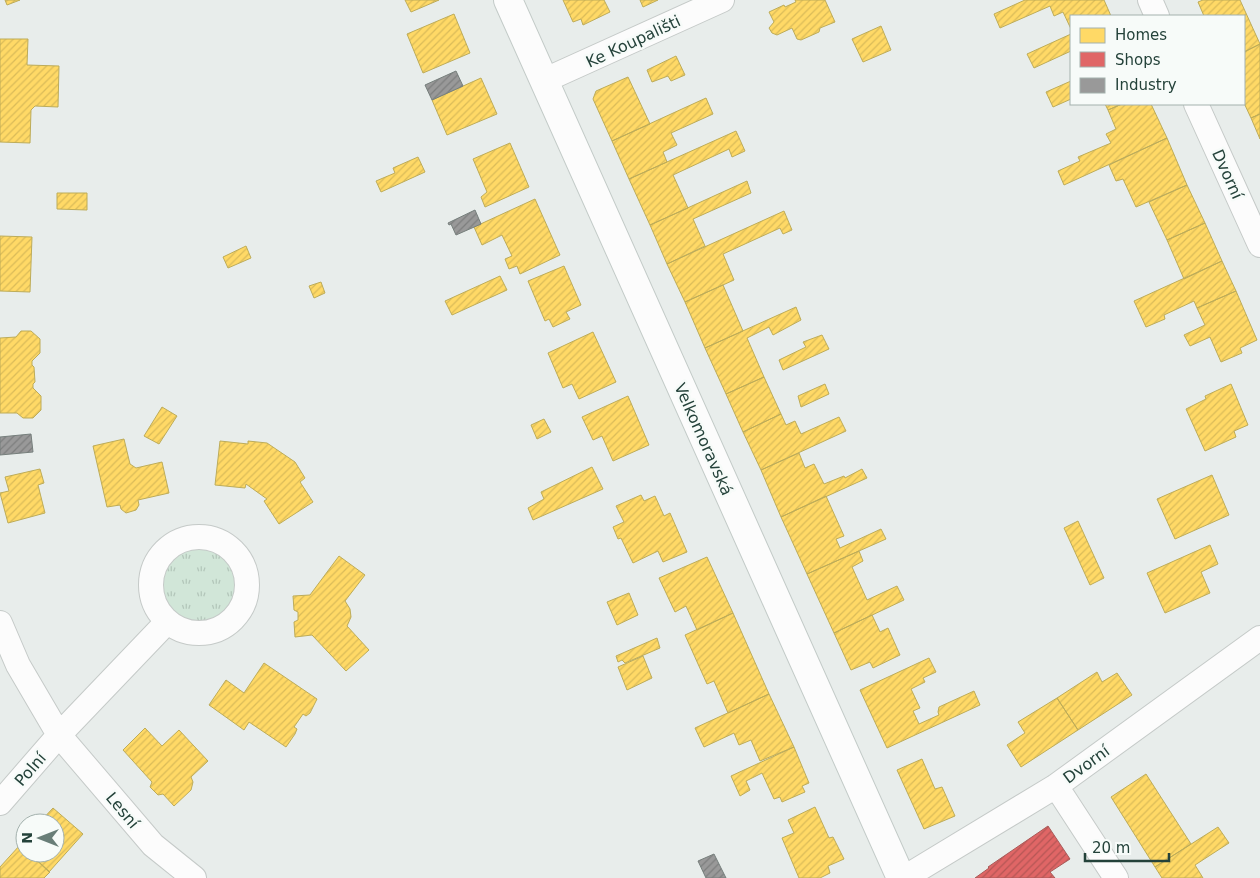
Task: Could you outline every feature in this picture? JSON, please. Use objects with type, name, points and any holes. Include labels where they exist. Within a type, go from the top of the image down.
[{"type":"street","name":"Velkomoravská","points":[[508,0],[902,878]]},
{"type":"street","name":"Ke Koupališti","points":[[544,82],[722,0]]},
{"type":"street","points":[[1150,0],[1157,15]]},
{"type":"street","name":"Dvorní","points":[[1196,105],[1260,245]]},
{"type":"street","points":[[200,536],[217,540],[231,548],[238,555],[246,570],[247,593],[242,609],[231,622],[217,631],[200,634],[182,631],[168,622],[156,608],[151,592],[151,579],[156,563],[166,550],[180,540],[200,536]]},
{"type":"street","points":[[59,735],[168,622]]},
{"type":"street","name":"Lesní","points":[[0,623],[18,665],[59,735],[153,845],[194,878]]},
{"type":"street","name":"Dvorní","points":[[902,878],[1056,786],[1260,638]]},
{"type":"street","name":"Polní","points":[[0,803],[59,735]]},
{"type":"street","points":[[1056,786],[1116,878]]},
{"type":"green space","points":[[198,544],[214,547],[227,556],[236,569],[239,585],[236,601],[227,614],[214,623],[198,626],[182,623],[169,614],[160,601],[157,585],[160,569],[169,556],[182,547]]},
{"type":"building: Homes","points":[[5,0],[20,0],[7,5]]},
{"type":"building: Homes","points":[[405,0],[439,0],[411,12]]},
{"type":"building: Homes","points":[[563,0],[604,0],[610,12],[583,25],[581,19],[573,22]]},
{"type":"building: Homes","points":[[640,0],[658,0],[643,7]]},
{"type":"building: Homes","points":[[795,0],[825,0],[835,22],[820,28],[819,32],[801,40],[797,39],[792,28],[777,35],[772,33],[769,28],[774,22],[769,12],[796,2]]},
{"type":"building: Homes","points":[[1025,0],[1104,0],[1111,15],[1070,15],[1070,27],[1063,12],[1054,16],[1050,6],[1000,28],[994,14]]},
{"type":"building: Homes","points":[[1203,0],[1240,0],[1260,44],[1245,52],[1245,15],[1204,15],[1198,2]]},
{"type":"building: Homes","points":[[454,14],[470,53],[423,73],[407,34]]},
{"type":"building: Homes","points":[[881,26],[891,50],[863,62],[852,39]]},
{"type":"building: Homes","points":[[1070,34],[1070,51],[1034,68],[1027,54]]},
{"type":"building: Homes","points":[[0,39],[28,39],[27,65],[59,66],[58,107],[35,106],[31,110],[30,143],[0,142]]},
{"type":"building: Homes","points":[[1260,44],[1260,114],[1251,118],[1245,105],[1245,52]]},
{"type":"building: Homes","points":[[676,56],[685,75],[671,81],[668,76],[652,82],[647,70]]},
{"type":"building: Homes","points":[[628,77],[650,124],[612,141],[593,99],[596,91]]},
{"type":"building: Homes","points":[[481,78],[497,114],[447,135],[432,100]]},
{"type":"building: Homes","points":[[1070,81],[1070,99],[1053,107],[1046,92]]},
{"type":"building: Homes","points":[[706,98],[713,114],[671,133],[677,145],[663,152],[667,162],[629,179],[612,141]]},
{"type":"building: Homes","points":[[1106,105],[1120,105],[1108,110]]},
{"type":"building: Homes","points":[[1120,105],[1151,105],[1167,138],[1064,185],[1058,171],[1080,161],[1078,157],[1111,143],[1106,134],[1116,129],[1108,110]]},
{"type":"building: Homes","points":[[1260,114],[1260,139],[1251,118]]},
{"type":"building: Homes","points":[[736,131],[745,151],[732,157],[729,149],[673,175],[688,208],[650,225],[629,179]]},
{"type":"building: Homes","points":[[1167,138],[1187,185],[1136,207],[1123,179],[1116,181],[1109,165]]},
{"type":"building: Homes","points":[[510,143],[529,187],[485,207],[481,197],[487,192],[473,159]]},
{"type":"building: Homes","points":[[418,157],[425,172],[381,192],[376,181],[395,173],[393,168]]},
{"type":"building: Homes","points":[[747,181],[751,193],[693,219],[705,246],[667,264],[650,225]]},
{"type":"building: Homes","points":[[1187,185],[1205,223],[1167,240],[1149,202]]},
{"type":"building: Homes","points":[[57,193],[87,193],[87,210],[57,209]]},
{"type":"building: Homes","points":[[535,199],[560,255],[520,274],[517,266],[509,269],[505,259],[512,256],[502,235],[482,245],[474,227]]},
{"type":"building: Homes","points":[[784,211],[792,230],[783,234],[780,228],[723,254],[734,280],[685,302],[667,264]]},
{"type":"building: Homes","points":[[1205,223],[1222,261],[1184,279],[1167,240]]},
{"type":"building: Homes","points":[[0,236],[32,237],[30,292],[0,291]]},
{"type":"building: Homes","points":[[246,246],[251,258],[228,268],[223,257]]},
{"type":"building: Homes","points":[[1222,261],[1236,291],[1197,308],[1194,301],[1164,315],[1165,319],[1146,327],[1134,301]]},
{"type":"building: Homes","points":[[564,266],[581,305],[566,312],[570,319],[553,327],[549,319],[545,321],[528,281]]},
{"type":"building: Homes","points":[[500,276],[507,290],[452,315],[445,301]]},
{"type":"building: Homes","points":[[321,282],[325,293],[314,298],[309,286]]},
{"type":"building: Homes","points":[[723,285],[743,331],[705,348],[685,302]]},
{"type":"building: Homes","points":[[1236,291],[1257,340],[1240,348],[1242,353],[1221,362],[1210,337],[1190,346],[1184,335],[1205,325],[1197,308]]},
{"type":"building: Homes","points":[[796,307],[801,320],[773,335],[769,327],[747,338],[764,377],[726,394],[705,348]]},
{"type":"building: Homes","points":[[21,331],[31,331],[40,339],[40,353],[32,361],[32,365],[34,367],[35,382],[33,388],[41,396],[41,410],[33,418],[23,418],[17,413],[0,413],[0,338],[16,337]]},
{"type":"building: Homes","points":[[593,332],[616,382],[579,399],[572,384],[563,388],[548,353]]},
{"type":"building: Homes","points":[[822,335],[829,349],[783,370],[779,360],[806,347],[803,342]]},
{"type":"building: Homes","points":[[764,377],[781,414],[743,432],[726,394]]},
{"type":"building: Homes","points":[[825,384],[829,394],[801,407],[798,396]]},
{"type":"building: Homes","points":[[1231,384],[1248,425],[1234,431],[1236,437],[1205,451],[1186,409],[1206,399],[1205,396]]},
{"type":"building: Homes","points":[[628,396],[649,445],[613,461],[602,436],[593,440],[582,417]]},
{"type":"building: Homes","points":[[162,407],[177,416],[159,444],[144,436]]},
{"type":"building: Homes","points":[[781,414],[786,425],[795,421],[801,434],[839,417],[846,431],[761,470],[743,432]]},
{"type":"building: Homes","points":[[544,419],[551,432],[537,439],[531,425]]},
{"type":"building: Homes","points":[[124,439],[130,464],[136,468],[162,462],[169,493],[138,500],[139,505],[136,510],[126,513],[121,509],[120,505],[107,507],[93,446]]},
{"type":"building: Homes","points":[[220,441],[248,444],[248,441],[267,443],[295,462],[305,478],[300,482],[313,502],[279,524],[264,501],[267,499],[246,484],[245,488],[215,485]]},
{"type":"building: Homes","points":[[799,453],[805,468],[814,464],[824,484],[844,476],[845,478],[862,469],[867,478],[781,517],[761,470]]},
{"type":"building: Homes","points":[[592,467],[603,489],[533,520],[528,508],[544,499],[541,492]]},
{"type":"building: Homes","points":[[40,469],[44,483],[38,485],[45,513],[8,523],[0,493],[9,491],[5,477]]},
{"type":"building: Homes","points":[[1212,475],[1229,515],[1175,539],[1157,499]]},
{"type":"building: Homes","points":[[641,495],[644,501],[655,496],[664,516],[670,513],[687,552],[663,562],[658,551],[633,563],[621,538],[618,539],[613,527],[624,522],[616,506]]},
{"type":"building: Homes","points":[[826,496],[844,536],[836,539],[840,548],[881,529],[886,539],[807,574],[781,517]]},
{"type":"building: Homes","points":[[1078,521],[1104,578],[1090,585],[1064,528]]},
{"type":"building: Homes","points":[[1210,545],[1218,564],[1201,572],[1210,593],[1165,613],[1147,573]]},
{"type":"building: Homes","points":[[859,551],[863,561],[852,567],[867,600],[897,586],[904,600],[834,633],[807,574]]},
{"type":"building: Homes","points":[[339,556],[365,575],[345,601],[350,609],[351,617],[347,626],[369,650],[346,671],[312,635],[295,637],[294,622],[298,620],[298,612],[294,610],[293,596],[310,595]]},
{"type":"building: Homes","points":[[707,557],[733,613],[697,630],[686,606],[675,612],[659,578]]},
{"type":"building: Homes","points":[[629,593],[638,615],[617,625],[607,602]]},
{"type":"building: Homes","points":[[733,613],[769,694],[728,713],[714,681],[707,684],[685,635]]},
{"type":"building: Homes","points":[[872,615],[880,632],[888,628],[900,655],[873,668],[870,662],[851,670],[834,633]]},
{"type":"building: Homes","points":[[657,638],[660,648],[625,663],[622,660],[618,662],[616,656]]},
{"type":"building: Homes","points":[[643,656],[652,678],[627,690],[618,667]]},
{"type":"building: Homes","points":[[929,658],[936,672],[923,678],[925,682],[911,689],[920,708],[913,711],[919,724],[939,715],[939,707],[974,691],[980,705],[887,748],[860,690]]},
{"type":"building: Homes","points":[[264,663],[317,699],[310,713],[306,716],[303,714],[294,727],[297,729],[295,734],[286,747],[249,722],[244,730],[209,705],[226,680],[244,693]]},
{"type":"building: Homes","points":[[1097,672],[1102,682],[1117,673],[1132,695],[1078,730],[1057,698]]},
{"type":"building: Homes","points":[[769,694],[794,747],[760,761],[751,740],[739,745],[734,733],[704,747],[695,728]]},
{"type":"building: Homes","points":[[1057,698],[1078,730],[1021,767],[1007,745],[1025,733],[1018,722]]},
{"type":"building: Homes","points":[[145,728],[162,746],[179,730],[208,761],[191,777],[193,782],[191,790],[174,806],[163,794],[158,795],[150,787],[152,782],[123,750]]},
{"type":"building: Homes","points":[[794,747],[809,783],[802,786],[805,792],[782,802],[780,797],[774,799],[762,773],[746,781],[750,790],[740,796],[731,776]]},
{"type":"building: Homes","points":[[922,759],[935,789],[942,787],[955,816],[924,829],[897,770]]},
{"type":"building: Homes","points":[[1146,774],[1191,844],[1155,867],[1111,797]]},
{"type":"building: Homes","points":[[815,807],[829,838],[833,837],[844,859],[828,866],[830,873],[820,878],[799,878],[782,838],[794,833],[788,820]]},
{"type":"building: Homes","points":[[53,808],[59,813],[48,813]]},
{"type":"building: Homes","points":[[65,818],[83,834],[65,854]]},
{"type":"building: Homes","points":[[1218,827],[1229,843],[1195,865],[1203,878],[1162,878],[1155,867]]},
{"type":"building: Homes","points":[[15,850],[15,863],[40,863],[50,872],[44,878],[0,878],[0,867]]},
{"type":"building: Homes","points":[[40,863],[57,863],[49,872]]},
{"type":"building: Shops","points":[[1048,826],[1070,859],[1050,872],[1055,878],[975,878],[988,867]]},
{"type":"building: Industry","points":[[456,71],[463,86],[432,100],[425,85]]},
{"type":"building: Industry","points":[[475,210],[481,224],[456,235],[451,224],[449,225],[448,223]]},
{"type":"building: Industry","points":[[31,434],[33,452],[0,455],[0,437]]},
{"type":"building: Industry","points":[[714,854],[726,878],[706,878],[698,861]]}]
